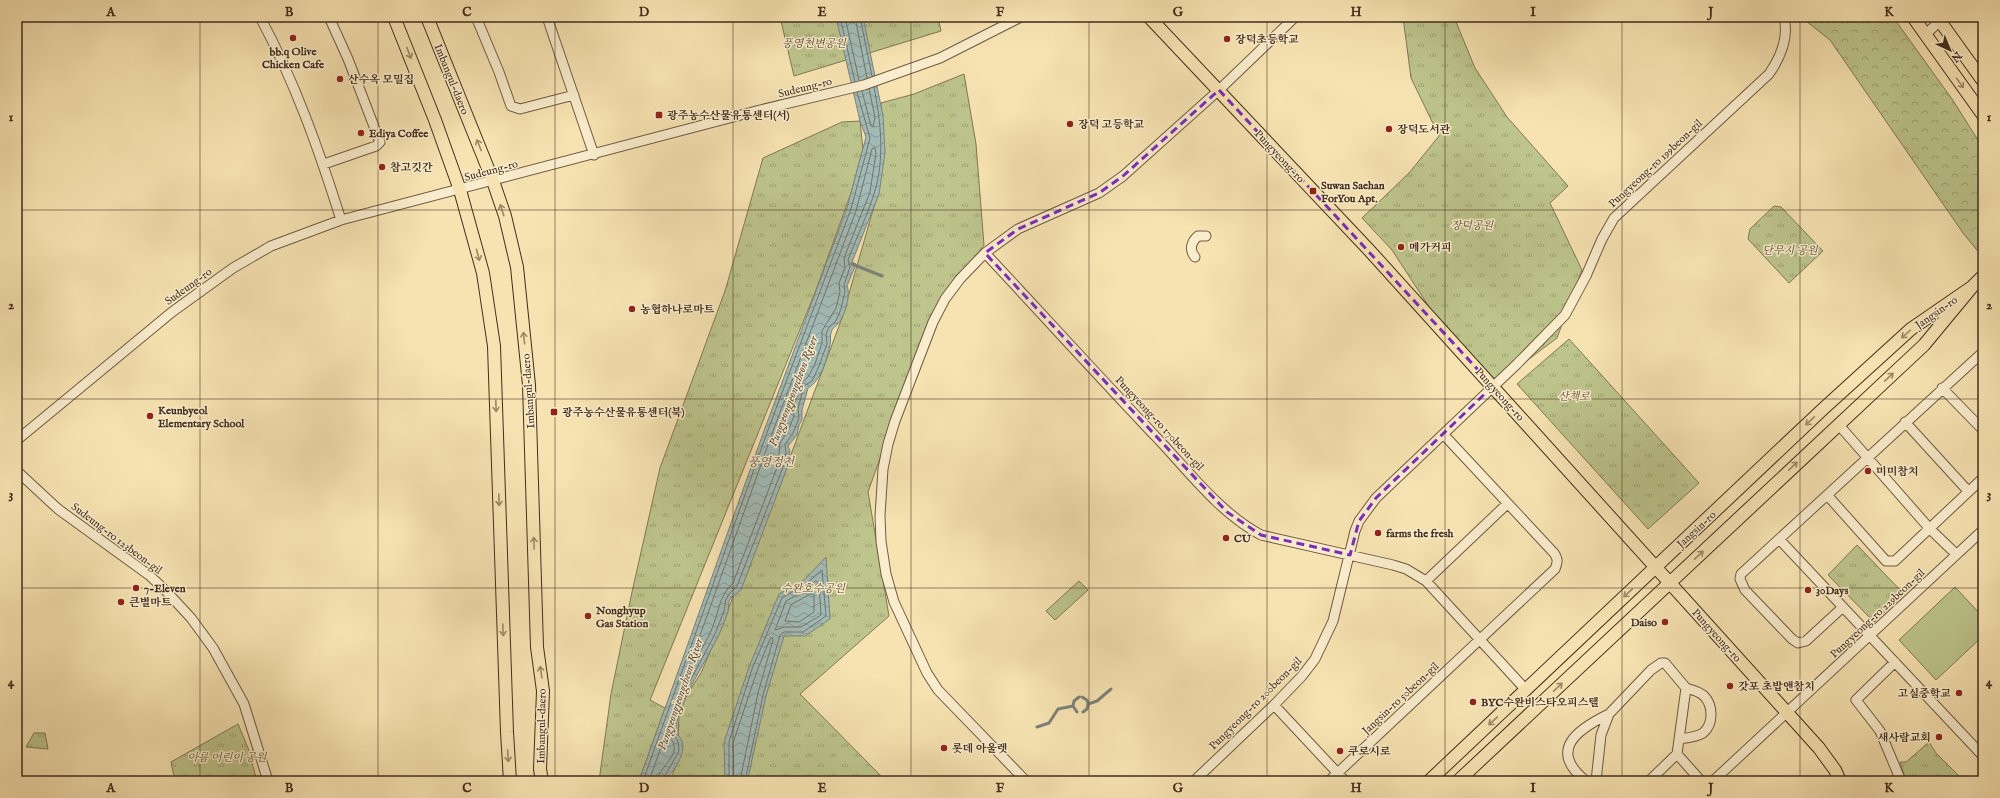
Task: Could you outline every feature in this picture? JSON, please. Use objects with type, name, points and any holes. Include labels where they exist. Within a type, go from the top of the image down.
[{"type":"main road","points":[[394,17],[436,120],[460,190],[482,273],[494,346],[506,724],[510,781]]},
{"type":"main road","name":"Imbangul-daero","points":[[427,17],[493,181],[517,267],[529,385],[537,647],[543,691],[540,769],[542,781]]},
{"type":"main road","name":"Pungyeong-ro","points":[[1149,17],[1348,227],[1656,566],[1786,713],[1819,748],[1835,770],[1840,781]]},
{"type":"main road","points":[[1913,17],[1983,115]]},
{"type":"main road","points":[[1940,18],[1983,80]]},
{"type":"main road","name":"Jangsin-ro","points":[[1458,781],[1924,345],[1972,287],[1983,276]]},
{"type":"main road","name":"Jangsin-ro","points":[[1429,781],[1817,415],[1911,329],[1972,287]]},
{"type":"street","points":[[260,17],[282,58],[302,106],[324,164],[341,220]]},
{"type":"street","points":[[324,164],[376,146],[380,142],[348,59],[329,17]]},
{"type":"street","points":[[476,17],[499,72],[511,106],[520,109],[574,95]]},
{"type":"street","points":[[547,17],[594,155]]},
{"type":"street","name":"Sudeung-ro","points":[[17,440],[172,312],[233,268],[271,246],[341,220],[823,94],[864,85],[940,58],[1021,17]]},
{"type":"street","points":[[1026,781],[938,690],[927,673],[897,609],[886,574],[881,541],[881,491],[887,450],[895,421],[933,322],[945,299],[960,279],[984,253],[1018,229],[1098,193],[1123,176],[1219,90],[1295,17]]},
{"type":"street","name":"Pungyeong-ro 199beon-gil","points":[[1493,386],[1565,316],[1586,276],[1602,239],[1614,218],[1769,74],[1779,58],[1782,49],[1785,31],[1784,17]]},
{"type":"street","points":[[1926,34],[1940,18]]},
{"type":"street","points":[[1195,258],[1192,254],[1191,245],[1198,236],[1206,236]]},
{"type":"street","name":"Pungyeong-ro 170beon-gil","points":[[984,253],[1181,464],[1241,524],[1261,535],[1350,554]]},
{"type":"street","points":[[1843,607],[1806,641],[1798,643],[1792,639],[1745,590],[1740,579],[1741,574],[1828,496],[1942,388],[1983,353]]},
{"type":"street","name":"Pungyeong-ro 200beon-gil","points":[[1194,781],[1274,705],[1302,676],[1315,659],[1326,639],[1333,621],[1355,531],[1359,521],[1376,498],[1444,435],[1493,386]]},
{"type":"street","points":[[1942,388],[1983,430]]},
{"type":"street","points":[[1905,422],[1968,491]]},
{"type":"street","points":[[1838,424],[1930,529],[1956,554]]},
{"type":"street","points":[[1426,581],[1507,504],[1444,435]]},
{"type":"street","name":"Sudeung-ro 123beon-gil","points":[[17,471],[58,509],[149,575],[191,618],[213,648],[244,704],[268,781]]},
{"type":"street","points":[[1828,496],[1886,561],[1895,561],[1983,478]]},
{"type":"street","name":"Jangsin-ro 50beon-gil","points":[[1329,781],[1555,569],[1557,558],[1507,504]]},
{"type":"street","name":"Pungyeong-ro 229beon-gil","points":[[1713,781],[1983,530]]},
{"type":"street","points":[[1780,540],[1871,635],[1983,756]]},
{"type":"street","points":[[1350,554],[1406,569],[1426,581],[1526,690]]},
{"type":"street","points":[[1895,662],[1856,700],[1880,732],[1901,781]]},
{"type":"street","points":[[1586,781],[1573,770],[1568,756],[1569,746],[1573,738],[1579,730],[1609,714],[1651,670],[1661,663],[1665,663],[1686,688],[1704,696],[1711,707],[1711,718],[1709,725],[1704,732],[1688,738],[1679,739]]},
{"type":"street","points":[[1649,781],[1677,754],[1686,688]]},
{"type":"street","points":[[1274,705],[1345,781]]},
{"type":"street","points":[[1596,781],[1601,735],[1609,714]]},
{"type":"street","points":[[1677,754],[1701,781]]},
{"type":"highlighted area","points":[[1219,90],[1493,386],[1376,498],[1359,521],[1350,555],[1261,535],[1227,512],[985,253],[1018,229],[1099,193],[1123,176]]},
{"type":"green space","name":"풍영천변공원","points":[[780,17],[938,17],[941,31],[794,76]]},
{"type":"green space","name":"장덕공원","points":[[1403,17],[1454,17],[1475,68],[1507,117],[1568,186],[1550,203],[1582,270],[1557,338],[1493,386],[1437,319],[1392,250],[1362,218],[1409,173],[1439,136],[1411,78]]},
{"type":"green space","points":[[1801,17],[1893,17],[1952,99],[1983,148],[1983,252],[1980,254],[1963,233],[1830,40]]},
{"type":"green space","name":"수완호수공원","points":[[964,74],[976,144],[984,245],[931,315],[868,492],[889,616],[800,694],[886,781],[670,781],[677,763],[679,715],[687,695],[701,673],[774,500],[842,318],[875,203],[881,103],[914,94]]},
{"type":"green space","points":[[860,121],[863,149],[851,193],[816,290],[650,700],[665,708],[639,781],[599,781],[611,694],[660,468],[725,291],[763,158],[842,122]]},
{"type":"green space","name":"단무지 공원","points":[[1774,206],[1781,207],[1823,251],[1789,283],[1748,239],[1750,229]]},
{"type":"green space","name":"산책로","points":[[1569,339],[1699,483],[1648,529],[1517,384]]},
{"type":"green space","points":[[1857,545],[1904,594],[1874,622],[1828,575]]},
{"type":"green space","points":[[1079,581],[1088,590],[1055,620],[1046,611]]},
{"type":"green space","points":[[1955,587],[1983,617],[1983,636],[1936,680],[1899,640]]},
{"type":"green space","name":"아름 어린이 공원","points":[[238,724],[248,748],[257,781],[175,781],[171,762]]},
{"type":"green space","points":[[34,733],[45,733],[48,749],[26,747]]},
{"type":"green space","points":[[1929,742],[1936,753],[1964,781],[1906,781],[1900,762],[1906,762]]},
{"type":"water","name":"풍영정천","points":[[836,17],[863,17],[883,116],[885,153],[879,194],[852,262],[856,264],[847,286],[848,299],[845,311],[841,320],[831,331],[829,351],[823,369],[813,385],[808,388],[802,410],[802,420],[799,425],[797,435],[788,446],[790,451],[787,468],[741,590],[729,601],[728,612],[719,635],[683,701],[677,722],[677,734],[683,745],[680,758],[665,781],[639,781],[765,428],[847,208],[866,137],[860,121]]},
{"type":"water","name":"수완호수공원","points":[[826,557],[830,619],[805,636],[784,636],[766,696],[748,778],[749,781],[725,781],[724,742],[749,667],[779,594],[804,580]]},
{"type":"waterway","points":[[852,264],[882,276]]},
{"type":"waterway","points":[[1083,712],[1087,709],[1088,704],[1097,701],[1111,689]]},
{"type":"waterway","points":[[1073,706],[1074,701],[1079,697]]},
{"type":"waterway","points":[[1082,697],[1087,700],[1088,704]]},
{"type":"waterway","points":[[1037,727],[1049,723],[1058,709],[1073,706],[1077,712]]},
{"type":"place","name":"bb.q Olive Chicken Cafe","points":[[293,38]]},
{"type":"place","name":"장덕초등학교","points":[[1227,39]]},
{"type":"place","name":"산수옥 모밀집","points":[[340,79]]},
{"type":"place","name":"광주농수산물유통센터(서)","points":[[659,115]]},
{"type":"place","name":"장덕 고등학교","points":[[1070,124]]},
{"type":"place","name":"장덕도서관","points":[[1389,129]]},
{"type":"place","name":"Ediya Coffee","points":[[361,133]]},
{"type":"place","name":"참고깃간","points":[[382,167]]},
{"type":"place","name":"Suwan Saehan ForYou Apt.","points":[[1313,191]]},
{"type":"place","name":"메가커피","points":[[1401,247]]},
{"type":"place","name":"농협하나로마트","points":[[632,309]]},
{"type":"place","name":"광주농수산물유통센터(북)","points":[[554,412]]},
{"type":"place","name":"Keunbyeol Elementary School","points":[[150,416]]},
{"type":"place","name":"미미참치","points":[[1868,471]]},
{"type":"place","name":"farms the fresh","points":[[1378,533]]},
{"type":"place","name":"CU","points":[[1226,538]]},
{"type":"place","name":"7-Eleven","points":[[136,588]]},
{"type":"place","name":"30Days","points":[[1808,590]]},
{"type":"place","name":"큰별마트","points":[[121,602]]},
{"type":"place","name":"Nonghyup Gas Station","points":[[588,616]]},
{"type":"place","name":"Daiso","points":[[1665,622]]},
{"type":"place","name":"갓포 초밥앤참치","points":[[1730,686]]},
{"type":"place","name":"고실중학교","points":[[1959,693]]},
{"type":"place","name":"BYC수완비스타오피스텔","points":[[1473,702]]},
{"type":"place","name":"새사람교회","points":[[1939,737]]},
{"type":"place","name":"롯데 아울렛","points":[[944,748]]},
{"type":"place","name":"쿠로시로","points":[[1340,751]]},
{"type":"water label","name":"Pungyeongjeongcheon River","points":[[793,391]]},
{"type":"water label","name":"Pungyeongjeongcheon River","points":[[680,694]]}]
